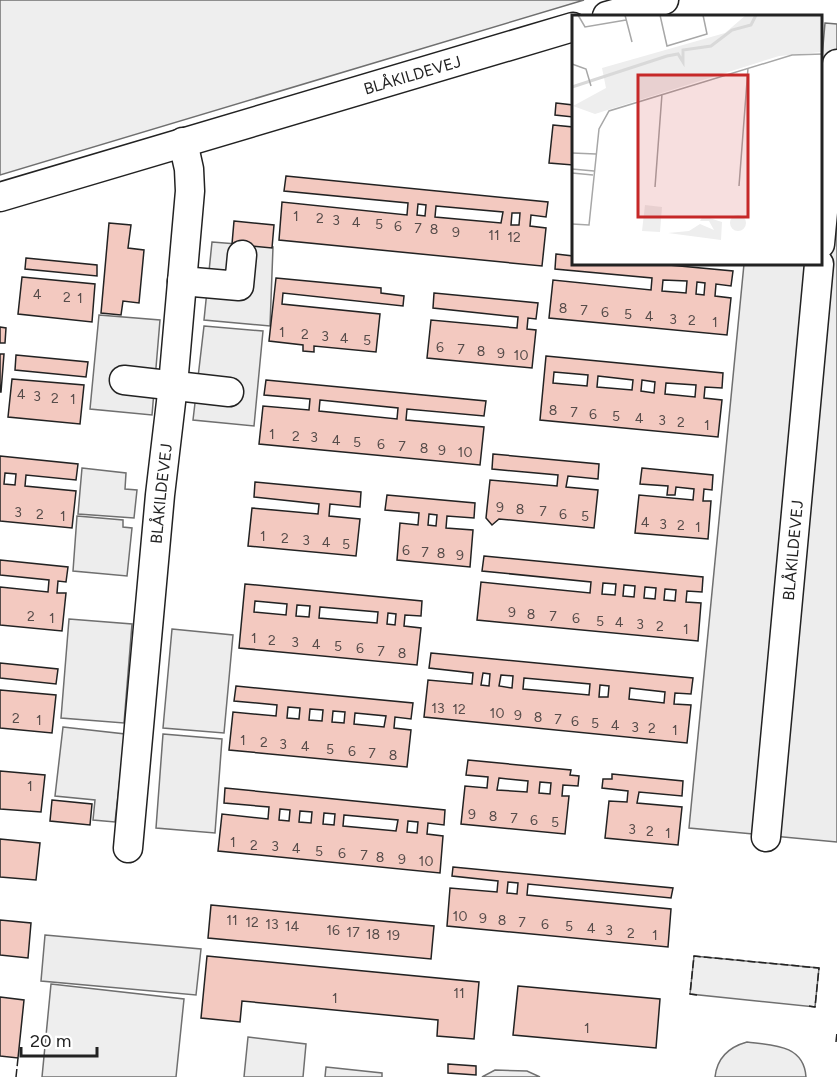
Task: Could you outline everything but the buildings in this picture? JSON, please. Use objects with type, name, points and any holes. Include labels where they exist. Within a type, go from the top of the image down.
[{"type":"street","points":[[611,15],[664,0]]},
{"type":"street","name":"BLÅKILDEVEJ","points":[[0,197],[572,27]]},
{"type":"street","points":[[822,223],[837,64]]},
{"type":"street","name":"BLÅKILDEVEJ","points":[[128,848],[190,191],[189,169],[183,141]]},
{"type":"street","points":[[182,281],[239,286],[242,255]]},
{"type":"street","name":"BLÅKILDEVEJ","points":[[766,837],[819,266]]},
{"type":"street","points":[[124,380],[229,392]]},
{"type":"shaded area","points":[[0,0],[584,0],[0,175]]},
{"type":"shaded area","points":[[825,23],[837,24],[837,842],[689,828],[744,266],[822,266],[822,58]]},
{"type":"shaded area","points":[[212,242],[273,247],[270,326],[204,320]]},
{"type":"shaded area","points":[[99,315],[160,320],[152,415],[90,409]]},
{"type":"shaded area","points":[[204,326],[263,331],[254,426],[193,420]]},
{"type":"shaded area","points":[[82,468],[126,473],[125,489],[137,490],[134,518],[78,514]]},
{"type":"shaded area","points":[[77,516],[123,520],[123,527],[132,528],[127,576],[73,571]]},
{"type":"shaded area","points":[[69,619],[132,624],[124,723],[61,718]]},
{"type":"shaded area","points":[[172,629],[233,635],[224,733],[163,728]]},
{"type":"shaded area","points":[[63,727],[125,734],[115,822],[93,820],[95,800],[55,796]]},
{"type":"shaded area","points":[[163,734],[222,739],[215,833],[156,828]]},
{"type":"shaded area","points":[[45,935],[201,949],[196,995],[41,981]]},
{"type":"shaded area","points":[[694,956],[819,968],[815,1007],[690,994]]},
{"type":"shaded area","points":[[51,984],[184,999],[176,1077],[42,1077]]},
{"type":"shaded area","points":[[248,1037],[306,1044],[303,1077],[244,1077]]},
{"type":"shaded area","points":[[747,1042],[776,1046],[793,1052],[804,1066],[806,1077],[715,1077],[718,1064],[725,1054]]},
{"type":"shaded area","points":[[326,1067],[382,1073],[382,1077],[325,1077]]},
{"type":"shaded area","points":[[495,1070],[527,1071],[540,1077],[482,1077]]},
{"type":"fence","points":[[697,995],[690,994],[694,956],[819,968],[815,1007],[809,1006]]},
{"type":"fence","points":[[836,1042],[837,1032]]},
{"type":"fence","points":[[16,1077],[18,1058]]}]
